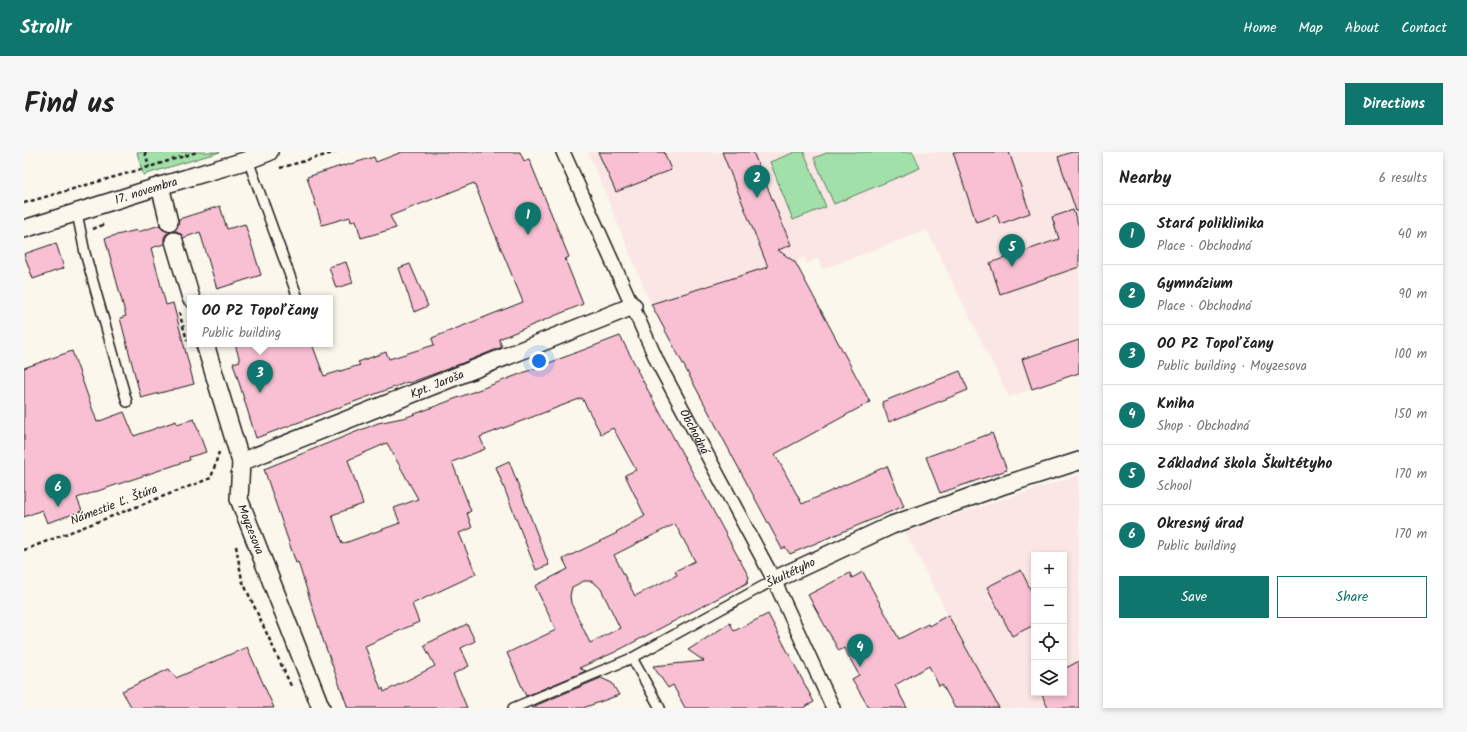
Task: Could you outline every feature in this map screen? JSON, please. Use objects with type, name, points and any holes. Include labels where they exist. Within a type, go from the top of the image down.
[{"type":"street","name":"17. novembra","points":[[24,229],[248,160],[269,152]]},
{"type":"street","name":"Obchodná","points":[[563,152],[658,363],[774,580],[833,708]]},
{"type":"street","points":[[160,186],[169,222]]},
{"type":"street","points":[[174,241],[190,295]]},
{"type":"street","name":"Kpt. Jaroša","points":[[241,462],[633,306]]},
{"type":"street","name":"Moyzesova","points":[[198,347],[241,462],[239,499],[321,708]]},
{"type":"street","name":"Škultétyho","points":[[774,580],[892,525],[1001,486],[1079,462]]},
{"type":"lane","points":[[248,160],[297,295]]},
{"type":"lane","points":[[77,213],[85,252],[127,402]]},
{"type":"lane","name":"Škultétyho","points":[[513,708],[632,658],[774,580]]},
{"type":"lane","points":[[632,658],[660,708]]},
{"type":"path","points":[[145,152],[149,167]]},
{"type":"path","points":[[24,203],[197,152]]},
{"type":"path","points":[[92,230],[106,224]]},
{"type":"path","points":[[178,311],[187,327]]},
{"type":"path","name":"Námestie Ľ. Štúra","points":[[24,550],[211,478],[219,451]]},
{"type":"path","points":[[235,541],[242,580],[294,694]]},
{"type":"shaded area","points":[[588,152],[1079,152],[1079,373],[1009,397],[927,230],[822,269],[818,258],[807,264],[804,257],[795,262],[791,260],[651,304]]},
{"type":"shaded area","points":[[1079,475],[1079,708],[999,708],[948,615],[905,531]]},
{"type":"green space","points":[[137,152],[220,152],[143,175]]},
{"type":"green space","points":[[795,152],[804,152],[826,207],[793,220],[770,162]]},
{"type":"green space","points":[[829,152],[913,152],[920,168],[834,204],[814,158]]},
{"type":"building","points":[[402,152],[520,152],[524,161],[529,159],[569,257],[565,259],[583,304],[499,339],[502,347],[450,368],[256,438],[233,363],[240,361],[236,347],[313,347],[324,376],[360,365],[358,362],[386,352],[389,359],[434,345],[432,338],[523,302],[474,183],[390,216],[396,228],[361,238],[356,220],[351,222],[350,217],[322,225],[307,177],[374,157],[376,162]]},
{"type":"building","points":[[598,152],[664,152],[671,170],[616,192]]},
{"type":"building","points":[[722,152],[753,152],[791,245],[778,250],[795,262],[870,402],[775,454],[802,504],[887,466],[904,506],[790,554],[785,547],[782,549],[651,304],[768,267]]},
{"type":"building","points":[[953,152],[1009,152],[1030,213],[1000,224],[997,215],[976,222]]},
{"type":"building","points":[[1072,152],[1079,152],[1079,211],[1076,211],[1058,157]]},
{"type":"building","points":[[220,206],[227,229],[245,224],[261,275],[217,289],[200,232],[183,238],[177,231],[172,231],[176,229],[179,219]]},
{"type":"building","points":[[1073,210],[1079,227],[1079,267],[1000,294],[990,263],[1059,239],[1052,217]]},
{"type":"building","points":[[160,225],[162,229],[171,232],[166,234],[164,244],[151,248],[166,305],[173,303],[194,384],[141,398],[120,318],[126,316],[105,238],[137,230],[138,232]]},
{"type":"building","points":[[56,243],[64,268],[33,279],[24,254]]},
{"type":"building","points":[[346,262],[353,283],[336,288],[329,267]]},
{"type":"building","points":[[410,264],[428,306],[414,312],[399,268]]},
{"type":"building","points":[[620,336],[749,577],[747,583],[613,653],[579,668],[586,671],[526,696],[507,653],[556,630],[535,586],[568,569],[563,559],[617,533],[616,532],[645,516],[625,475],[636,470],[613,428],[601,434],[582,398],[480,437],[485,449],[452,462],[471,511],[467,513],[472,528],[459,533],[476,574],[412,604],[419,622],[365,646],[381,689],[383,688],[384,692],[435,666],[424,645],[467,624],[475,641],[461,648],[469,666],[453,674],[467,708],[348,708],[323,640],[298,562],[296,563],[264,469],[378,423],[407,417]],"holes":[[[387,443],[418,499],[394,508],[400,523],[342,544],[332,515],[363,504],[348,460]],[[675,524],[695,561],[675,571],[677,575],[635,596],[614,555]],[[584,581],[591,581],[597,585],[601,589],[620,628],[590,643],[571,603],[570,596],[572,587]]]},
{"type":"building","points":[[1079,340],[1079,373],[1032,389],[1022,359]]},
{"type":"building","points":[[72,351],[97,422],[124,412],[134,436],[176,421],[177,424],[194,419],[206,452],[189,457],[190,460],[77,498],[82,511],[47,523],[42,510],[24,517],[24,368]]},
{"type":"building","points":[[960,371],[968,390],[889,422],[882,402]]},
{"type":"building","points":[[992,433],[1007,470],[940,493],[926,457]]},
{"type":"building","points":[[509,461],[549,565],[536,570],[496,467]]},
{"type":"building","points":[[1021,570],[1031,591],[1031,626],[1012,636],[987,587]]},
{"type":"building","points":[[863,572],[899,639],[928,624],[929,626],[948,615],[999,708],[955,708],[942,684],[939,686],[929,666],[895,685],[907,708],[869,708],[852,679],[859,675],[844,648],[839,651],[808,595],[850,573],[852,578]]},
{"type":"building","points":[[768,614],[814,702],[803,708],[685,708],[673,685],[668,688],[653,666],[704,661],[688,650],[730,623],[734,631]]},
{"type":"building","points":[[247,647],[274,708],[132,708],[122,691],[169,669],[176,678]]},
{"type":"building","points":[[1079,661],[1079,708],[1048,708],[1042,696],[1067,696],[1067,667]]},
{"type":"building","points":[[601,678],[612,683],[619,695],[583,708],[532,708],[532,707]]},
{"type":"place","name":"Gymnázium","points":[[757,198]]},
{"type":"place","name":"Stará poliklinika","points":[[528,235]]},
{"type":"place","name":"Základná škola Škultétyho","points":[[1012,267]]},
{"type":"place","name":"OO PZ Topoľčany","points":[[260,393]]},
{"type":"place","name":"Okresný úrad","points":[[58,507]]},
{"type":"place","name":"Kniha","points":[[860,667]]}]
